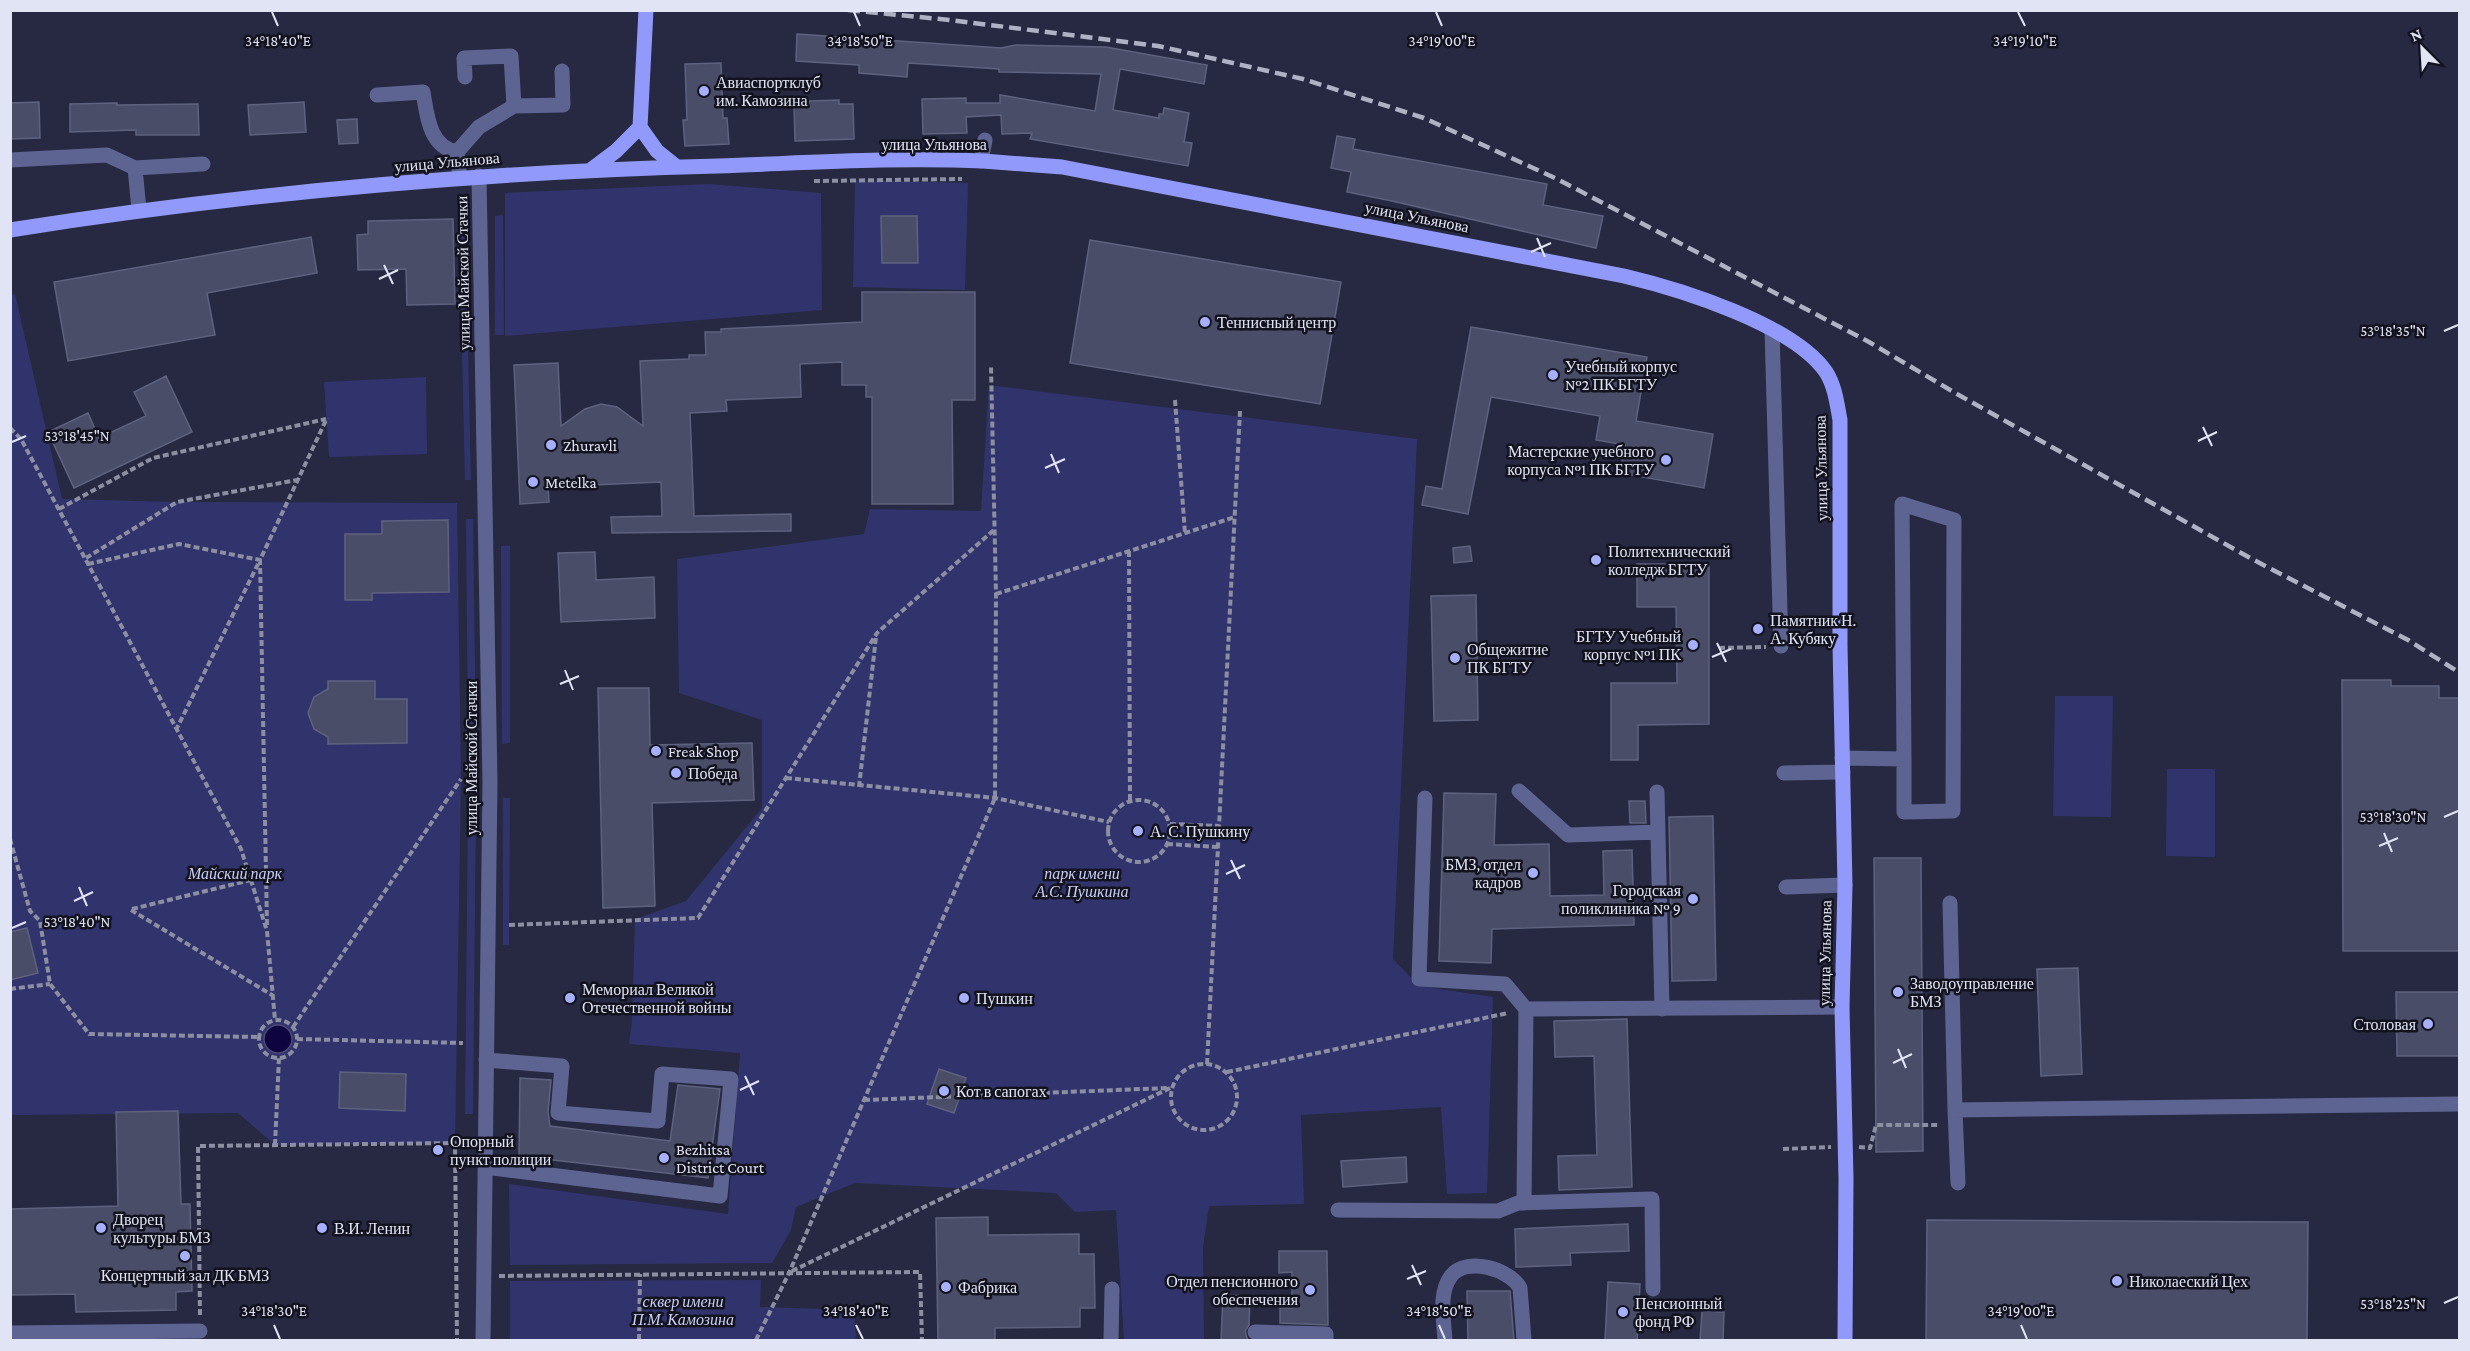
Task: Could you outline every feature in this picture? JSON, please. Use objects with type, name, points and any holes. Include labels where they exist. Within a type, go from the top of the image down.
[{"type":"main road","points":[[646,10],[639,129],[657,151],[677,167]]},
{"type":"main road","points":[[592,169],[639,129]]},
{"type":"main road","name":"улица Ульянова","points":[[10,230],[139,210],[479,176],[592,169],[981,161],[1062,167],[1624,276],[1670,287],[1732,310],[1772,330],[1805,350],[1825,371],[1832,384],[1837,402],[1841,460],[1845,885],[1842,1007],[1846,1178],[1845,1341]]},
{"type":"street","points":[[465,77],[465,58],[512,56],[514,106]]},
{"type":"street","points":[[460,178],[457,152],[479,127],[514,106],[563,105],[562,71]]},
{"type":"street","points":[[377,95],[423,92],[430,131],[449,151],[457,152]]},
{"type":"street","points":[[981,161],[985,140]]},
{"type":"street","points":[[10,160],[107,155],[135,168],[203,164]]},
{"type":"street","points":[[135,168],[139,210]]},
{"type":"street","name":"улица Майской Стачки","points":[[479,176],[490,770],[483,1341]]},
{"type":"street","points":[[1772,330],[1781,646]]},
{"type":"street","points":[[1902,504],[1954,520],[1953,811],[1904,812],[1904,759],[1902,504]]},
{"type":"street","points":[[1784,773],[1904,759]]},
{"type":"street","points":[[1519,791],[1568,835],[1658,832]]},
{"type":"street","points":[[1657,792],[1662,1009]]},
{"type":"street","points":[[1425,798],[1419,979],[1505,984],[1526,1009],[1524,1203]]},
{"type":"street","points":[[1786,887],[1845,885]]},
{"type":"street","points":[[1950,903],[1958,1183]]},
{"type":"street","points":[[1526,1009],[1842,1007]]},
{"type":"street","points":[[485,1167],[720,1196],[731,1079],[662,1074],[658,1121],[558,1113],[562,1066],[486,1060]]},
{"type":"street","points":[[1955,1110],[2460,1104]]},
{"type":"street","points":[[1338,1210],[1498,1211],[1524,1203],[1652,1199],[1653,1289]]},
{"type":"street","points":[[1445,1341],[1444,1295],[1451,1276],[1462,1268],[1488,1267],[1497,1269],[1513,1279],[1520,1288],[1524,1341]]},
{"type":"street","points":[[1111,1341],[1112,1289]]},
{"type":"street","points":[[10,1333],[200,1330]]},
{"type":"street","points":[[1256,1332],[1326,1334],[1326,1341]]},
{"type":"path","points":[[756,1341],[789,1273],[995,798],[996,594],[991,366]]},
{"type":"path","points":[[1175,400],[1185,533]]},
{"type":"path","points":[[1207,1064],[1240,411]]},
{"type":"path","points":[[59,509],[153,458],[327,418],[176,730]]},
{"type":"path","points":[[10,428],[21,439],[241,849],[267,932]]},
{"type":"path","points":[[85,558],[177,502],[298,479]]},
{"type":"path","points":[[996,594],[1235,517]]},
{"type":"path","points":[[509,925],[698,918],[877,633],[994,530]]},
{"type":"path","points":[[88,564],[179,544],[260,560]]},
{"type":"path","points":[[1130,551],[1130,801]]},
{"type":"path","points":[[260,560],[267,932],[275,1020]]},
{"type":"path","points":[[859,787],[877,633]]},
{"type":"path","points":[[1719,648],[1781,646]]},
{"type":"path","points":[[786,778],[859,787],[995,798],[1109,822]]},
{"type":"path","points":[[293,1027],[461,779]]},
{"type":"path","points":[[1130,801],[1150,802],[1159,807],[1170,824],[1170,834],[1162,852],[1144,861],[1124,858],[1111,843],[1108,833],[1109,822],[1121,806],[1130,801]]},
{"type":"path","points":[[1170,824],[1219,826]]},
{"type":"path","points":[[10,839],[30,911],[40,921],[50,984],[89,1034],[259,1037]]},
{"type":"path","points":[[1167,844],[1218,847]]},
{"type":"path","points":[[250,880],[131,910],[273,995]]},
{"type":"path","points":[[10,989],[50,984]]},
{"type":"path","points":[[1227,1072],[1526,1009]]},
{"type":"path","points":[[275,1020],[288,1022],[293,1027],[297,1039],[295,1049],[290,1054],[279,1058],[268,1056],[263,1051],[259,1037],[266,1024],[275,1020]]},
{"type":"path","points":[[297,1039],[463,1043]]},
{"type":"path","points":[[275,1145],[279,1058]]},
{"type":"path","points":[[1196,1065],[1218,1066],[1227,1072],[1234,1081],[1238,1102],[1228,1121],[1219,1128],[1209,1131],[1187,1126],[1173,1110],[1172,1087],[1177,1077],[1196,1065]]},
{"type":"path","points":[[864,1100],[1172,1087]]},
{"type":"path","points":[[789,1273],[1172,1087]]},
{"type":"path","points":[[200,1330],[198,1146],[455,1143],[457,1341]]},
{"type":"path","points":[[191,1247],[200,1247]]},
{"type":"path","points":[[505,1276],[920,1272],[922,1341]]},
{"type":"path","points":[[639,1274],[639,1341]]},
{"type":"green space","points":[[855,180],[968,183],[965,290],[853,287]]},
{"type":"green space","points":[[709,184],[821,193],[822,310],[505,336],[505,193]]},
{"type":"green space","points":[[503,215],[504,335],[495,335],[495,216]]},
{"type":"green space","points":[[459,219],[465,219],[471,480],[465,480]]},
{"type":"green space","name":"Майский парк","points":[[15,294],[62,499],[177,502],[457,503],[461,779],[455,1143],[275,1145],[238,1113],[11,1115],[10,295]]},
{"type":"green space","points":[[426,377],[427,454],[329,457],[324,382]]},
{"type":"green space","name":"парк имени А.С. Пушкина","points":[[989,385],[1417,439],[1393,959],[1419,986],[1493,997],[1487,1193],[1447,1194],[1441,1107],[1301,1115],[1304,1204],[1209,1206],[1203,1247],[1204,1340],[1124,1340],[1116,1210],[1075,1212],[1056,1193],[855,1183],[796,1207],[791,1230],[772,1263],[510,1265],[509,1184],[728,1214],[740,1053],[629,1044],[632,1021],[635,919],[686,901],[762,808],[762,720],[679,693],[677,559],[864,534],[870,509],[981,511]]},
{"type":"green space","points":[[466,519],[473,519],[476,743],[468,743]]},
{"type":"green space","points":[[501,546],[510,546],[510,743],[502,744]]},
{"type":"green space","points":[[2055,696],[2113,696],[2111,817],[2053,816]]},
{"type":"green space","points":[[2167,769],[2215,769],[2215,857],[2166,856]]},
{"type":"green space","points":[[468,798],[476,798],[473,1114],[465,1114]]},
{"type":"green space","points":[[503,798],[510,798],[509,945],[503,945]]},
{"type":"green space","name":"сквер имени П.М. Камозина","points":[[761,1280],[760,1307],[854,1310],[856,1340],[510,1340],[510,1281]]},
{"type":"shaded area","points":[[278,1025],[288,1029],[292,1039],[288,1049],[278,1053],[268,1049],[264,1039],[268,1029]]},
{"type":"building","points":[[797,34],[1001,48],[1016,45],[1106,47],[1207,65],[1204,84],[1120,69],[1113,110],[1159,118],[1164,108],[1189,113],[1184,142],[1192,143],[1188,166],[1030,139],[1032,133],[1002,134],[1001,115],[966,117],[967,133],[923,134],[922,99],[966,98],[966,103],[1000,103],[1000,95],[1095,111],[1101,74],[999,72],[999,69],[908,63],[907,77],[859,73],[859,65],[796,61]]},
{"type":"building","name":"Авиаспортклуб им. Камозина","points":[[721,63],[723,118],[727,118],[729,144],[685,146],[683,120],[687,120],[685,64]]},
{"type":"building","points":[[839,100],[839,104],[853,104],[854,139],[795,141],[794,105],[809,105],[809,101]]},
{"type":"building","points":[[39,102],[40,138],[10,139],[10,103]]},
{"type":"building","points":[[304,102],[306,132],[250,135],[248,105]]},
{"type":"building","points":[[117,103],[117,105],[198,104],[199,135],[136,135],[136,130],[70,132],[70,104]]},
{"type":"building","points":[[357,119],[358,143],[339,144],[337,120]]},
{"type":"building","points":[[1337,136],[1355,139],[1353,149],[1547,184],[1543,205],[1603,216],[1596,248],[1347,192],[1351,172],[1331,168]]},
{"type":"building","points":[[881,216],[917,216],[918,263],[882,263]]},
{"type":"building","points":[[453,219],[455,304],[407,305],[406,269],[358,270],[357,235],[368,234],[368,221]]},
{"type":"building","points":[[311,237],[317,273],[207,293],[215,335],[68,361],[54,282]]},
{"type":"building","name":"Теннисный центр","points":[[1090,240],[1341,282],[1320,404],[1070,363]]},
{"type":"building","points":[[862,292],[975,292],[975,400],[952,400],[953,504],[872,504],[872,397],[866,397],[866,385],[842,385],[842,362],[800,364],[801,397],[726,400],[727,411],[690,413],[694,516],[791,514],[791,531],[612,533],[611,517],[662,516],[661,482],[548,487],[549,502],[520,504],[514,365],[558,363],[561,426],[585,409],[601,404],[617,407],[643,426],[640,361],[689,359],[689,355],[706,355],[705,332],[721,332],[721,329],[862,322]]},
{"type":"building","points":[[1471,327],[1647,357],[1636,421],[1713,434],[1704,488],[1620,473],[1625,445],[1596,440],[1600,416],[1491,397],[1468,514],[1422,505],[1426,486],[1442,489]]},
{"type":"building","points":[[166,376],[192,432],[74,488],[48,432],[88,413],[99,438],[146,416],[134,392]]},
{"type":"building","points":[[448,520],[449,592],[372,593],[372,600],[345,600],[345,534],[382,534],[382,521]]},
{"type":"building","points":[[1470,546],[1472,561],[1454,563],[1453,548]]},
{"type":"building","points":[[595,552],[596,580],[654,577],[655,618],[561,622],[558,553]]},
{"type":"building","name":"БГТУ Учебный корпус №1 ПК","points":[[1637,564],[1709,564],[1709,724],[1638,725],[1638,760],[1611,760],[1611,683],[1677,683],[1676,607],[1637,607]]},
{"type":"building","name":"Общежитие ПК БГТУ","points":[[1476,595],[1478,720],[1434,721],[1431,596]]},
{"type":"building","points":[[2342,680],[2391,680],[2391,686],[2439,686],[2439,698],[2460,698],[2460,951],[2343,951]]},
{"type":"building","points":[[328,681],[375,681],[375,699],[407,699],[407,743],[328,744],[328,737],[314,729],[308,713],[314,697],[328,689]]},
{"type":"building","name":"Победа","points":[[598,688],[649,688],[650,745],[752,743],[754,800],[652,803],[655,906],[603,908]]},
{"type":"building","points":[[1444,793],[1496,794],[1494,845],[1549,844],[1550,896],[1604,895],[1603,851],[1632,850],[1634,925],[1492,929],[1491,963],[1439,961]]},
{"type":"building","points":[[1629,801],[1645,801],[1646,823],[1630,823]]},
{"type":"building","name":"Городская поликлиника № 9","points":[[1713,816],[1716,980],[1672,981],[1669,817]]},
{"type":"building","name":"Заводоуправление БМЗ","points":[[1874,858],[1921,858],[1923,1151],[1876,1152]]},
{"type":"building","points":[[27,928],[38,973],[10,980],[10,932]]},
{"type":"building","points":[[2078,968],[2082,1074],[2041,1076],[2037,969]]},
{"type":"building","name":"Столовая","points":[[2396,992],[2460,992],[2460,1056],[2397,1056]]},
{"type":"building","points":[[1627,1019],[1632,1187],[1559,1190],[1558,1156],[1597,1155],[1594,1056],[1555,1057],[1554,1021]]},
{"type":"building","points":[[939,1069],[966,1078],[954,1113],[927,1104]]},
{"type":"building","points":[[340,1072],[406,1074],[405,1111],[339,1108]]},
{"type":"building","points":[[520,1078],[551,1080],[548,1112],[550,1126],[670,1141],[678,1085],[720,1089],[708,1178],[519,1156]]},
{"type":"building","name":"Дворец культуры БМЗ","points":[[178,1111],[181,1204],[190,1204],[192,1291],[176,1292],[176,1310],[76,1312],[75,1294],[10,1295],[10,1209],[118,1206],[116,1112]]},
{"type":"building","points":[[1406,1157],[1407,1182],[1343,1187],[1341,1161]]},
{"type":"building","points":[[988,1217],[988,1235],[1079,1234],[1079,1254],[1094,1254],[1095,1308],[1080,1308],[1080,1327],[995,1328],[995,1341],[938,1341],[936,1218]]},
{"type":"building","name":"Николаеский Цех","points":[[1927,1220],[2308,1222],[2307,1341],[1926,1341]]},
{"type":"building","points":[[1628,1224],[1629,1251],[1570,1253],[1571,1265],[1516,1267],[1515,1229]]},
{"type":"building","name":"Отдел пенсионного обеспечения","points":[[1279,1251],[1327,1251],[1328,1325],[1280,1323],[1280,1308],[1292,1308],[1292,1272],[1279,1273]]},
{"type":"building","points":[[1608,1282],[1640,1284],[1637,1341],[1605,1341]]},
{"type":"building","points":[[1467,1291],[1510,1291],[1514,1341],[1468,1341]]},
{"type":"building","points":[[1223,1295],[1250,1296],[1249,1325],[1245,1331],[1248,1341],[1221,1341]]},
{"type":"building","points":[[1702,1311],[1724,1312],[1723,1341],[1700,1341]]},
{"type":"railway","points":[[848,10],[950,20],[1158,46],[1303,79],[1424,118],[1557,179],[1869,342],[1957,394],[2252,559],[2408,640],[2460,673]]},
{"type":"place","name":"Авиаспортклуб им. Камозина","points":[[704,91]]},
{"type":"place","name":"Теннисный центр","points":[[1205,322]]},
{"type":"place","name":"Учебный корпус №2 ПК БГТУ","points":[[1553,375]]},
{"type":"place","name":"Zhuravli","points":[[551,445]]},
{"type":"place","name":"Мастерские учебного корпуса №1 ПК БГТУ","points":[[1666,460]]},
{"type":"place","name":"Metelka","points":[[533,482]]},
{"type":"place","name":"Политехнический колледж БГТУ","points":[[1596,560]]},
{"type":"place","name":"Памятник Н. А. Кубяку","points":[[1758,629]]},
{"type":"place","name":"БГТУ Учебный корпус №1 ПК","points":[[1693,645]]},
{"type":"place","name":"Общежитие ПК БГТУ","points":[[1455,658]]},
{"type":"place","name":"Freak Shop","points":[[656,751]]},
{"type":"place","name":"Победа","points":[[676,773]]},
{"type":"place","name":"А. С. Пушкину","points":[[1138,831]]},
{"type":"place","name":"БМЗ, отдел кадров","points":[[1533,873]]},
{"type":"place","name":"Городская поликлиника № 9","points":[[1693,899]]},
{"type":"place","name":"Заводоуправление БМЗ","points":[[1898,992]]},
{"type":"place","name":"Мемориал Великой Отечественной войны","points":[[570,998]]},
{"type":"place","name":"Пушкин","points":[[964,998]]},
{"type":"place","name":"Столовая","points":[[2428,1024]]},
{"type":"place","name":"Кот в сапогах","points":[[944,1091]]},
{"type":"place","name":"Опорный пункт полиции","points":[[438,1150]]},
{"type":"place","name":"Bezhitsa District Court","points":[[664,1158]]},
{"type":"place","name":"Дворец культуры БМЗ","points":[[101,1228]]},
{"type":"place","name":"В.И. Ленин","points":[[322,1228]]},
{"type":"place","name":"Концертный зал ДК БМЗ","points":[[185,1256]]},
{"type":"place","name":"Николаеский Цех","points":[[2117,1281]]},
{"type":"place","name":"Фабрика","points":[[946,1287]]},
{"type":"place","name":"Отдел пенсионного обеспечения","points":[[1310,1290]]},
{"type":"place","name":"Пенсионный фонд РФ","points":[[1623,1312]]}]
